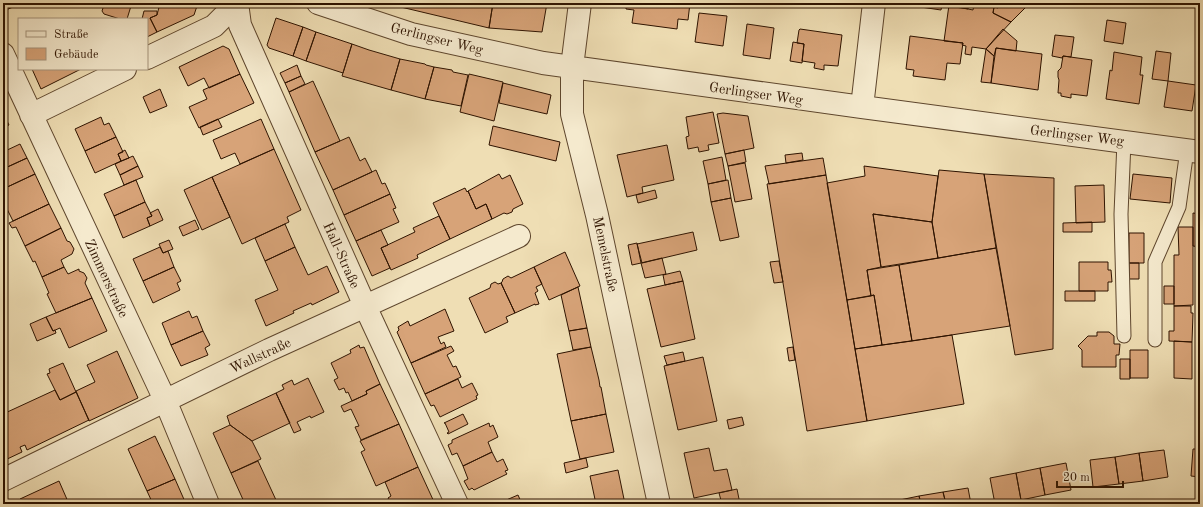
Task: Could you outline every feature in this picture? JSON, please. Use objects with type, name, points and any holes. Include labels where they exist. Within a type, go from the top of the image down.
[{"type":"street","points":[[148,58],[214,26],[237,3]]},
{"type":"street","name":"Hall-Straße","points":[[237,3],[240,25],[365,306],[456,504]]},
{"type":"street","name":"Gerlingser Weg","points":[[318,3],[411,34],[543,63],[1194,151]]},
{"type":"street","name":"Memelstraße","points":[[580,3],[572,67],[572,114],[597,215],[659,504]]},
{"type":"street","points":[[862,107],[874,3]]},
{"type":"street","name":"Zimmerstraße","points":[[3,54],[165,400],[208,504]]},
{"type":"street","points":[[31,115],[123,70]]},
{"type":"street","name":"Wallstraße","points":[[3,480],[269,350],[519,236]]},
{"type":"lane","points":[[1124,141],[1121,214],[1124,336]]},
{"type":"lane","points":[[1155,340],[1156,262],[1180,207],[1194,151]]},
{"type":"building","points":[[3,3],[19,3],[20,4],[6,10]]},
{"type":"building","points":[[97,3],[130,3],[129,6],[131,6],[127,18],[117,18],[104,14],[102,11],[104,5]]},
{"type":"building","points":[[160,3],[198,3],[194,15],[157,32],[150,18],[157,15]]},
{"type":"building","points":[[384,3],[493,3],[489,28]]},
{"type":"building","points":[[493,3],[547,3],[542,32],[489,28]]},
{"type":"building","points":[[626,3],[690,3],[688,20],[678,19],[677,29],[632,23],[634,10],[626,9]]},
{"type":"building","points":[[908,3],[942,3],[942,5],[941,10],[907,5]]},
{"type":"building","points":[[942,3],[969,3],[968,9],[942,5]]},
{"type":"building","points":[[1003,3],[1030,3],[1011,22],[993,13],[994,7],[998,8]]},
{"type":"building","points":[[974,4],[994,7],[993,13],[1011,22],[986,49],[972,47],[971,55],[965,54],[966,46],[962,45],[963,43],[944,41],[949,5],[973,10]]},
{"type":"building","points":[[144,11],[157,11],[157,15],[150,18],[157,32],[148,36],[148,18],[142,18]]},
{"type":"building","points":[[699,13],[727,16],[723,46],[695,42]]},
{"type":"building","points":[[276,18],[303,27],[293,56],[269,48],[267,45]]},
{"type":"building","points":[[1107,20],[1126,23],[1123,44],[1104,41]]},
{"type":"building","points":[[747,24],[774,28],[770,59],[743,55]]},
{"type":"building","points":[[303,27],[316,32],[306,61],[293,56]]},
{"type":"building","points":[[1003,29],[1017,41],[1016,51],[996,48],[994,56],[986,49]]},
{"type":"building","points":[[799,30],[842,35],[838,66],[824,65],[824,70],[814,68],[815,63],[802,61],[804,44],[797,43]]},
{"type":"building","points":[[316,32],[352,44],[343,73],[306,61]]},
{"type":"building","points":[[1055,35],[1074,37],[1071,57],[1063,56],[1062,58],[1052,56]]},
{"type":"building","points":[[910,36],[963,43],[960,64],[947,63],[945,80],[913,76],[914,70],[906,69]]},
{"type":"building","points":[[793,42],[804,44],[802,63],[790,61]]},
{"type":"building","points":[[352,44],[400,59],[391,90],[342,76]]},
{"type":"building","points":[[223,46],[229,49],[240,74],[209,88],[204,78],[188,86],[179,67]]},
{"type":"building","points":[[996,48],[1042,54],[1038,90],[991,83]]},
{"type":"building","points":[[986,49],[994,56],[991,83],[981,82]]},
{"type":"building","points":[[1156,51],[1171,53],[1168,81],[1152,79]]},
{"type":"building","points":[[1114,52],[1142,57],[1140,75],[1143,75],[1139,104],[1106,99],[1110,70],[1112,71]]},
{"type":"building","points":[[1063,56],[1092,60],[1087,96],[1071,94],[1071,98],[1061,96],[1061,93],[1058,93],[1058,71],[1061,68]]},
{"type":"building","points":[[400,59],[434,67],[425,99],[391,90]]},
{"type":"building","points":[[297,65],[301,76],[285,83],[280,73]]},
{"type":"building","points":[[434,67],[452,70],[453,72],[468,75],[461,106],[425,99]]},
{"type":"building","points":[[32,70],[79,70],[41,89]]},
{"type":"building","points":[[240,74],[254,103],[199,128],[189,107],[207,99],[203,90]]},
{"type":"building","points":[[469,74],[503,82],[494,121],[460,112]]},
{"type":"building","points":[[301,76],[305,84],[289,92],[285,83]]},
{"type":"building","points":[[313,81],[340,141],[315,152],[289,92]]},
{"type":"building","points":[[1168,81],[1196,85],[1192,111],[1164,107]]},
{"type":"building","points":[[503,83],[551,95],[547,114],[499,103]]},
{"type":"building","points":[[160,89],[167,106],[150,113],[143,97]]},
{"type":"building","points":[[713,112],[719,143],[708,145],[709,150],[699,152],[698,147],[688,149],[686,137],[689,136],[686,117]]},
{"type":"building","points":[[3,113],[9,125],[3,128]]},
{"type":"building","points":[[723,113],[748,116],[754,148],[725,154],[717,114]]},
{"type":"building","points":[[101,117],[104,125],[109,123],[116,137],[85,151],[75,129]]},
{"type":"building","points":[[218,119],[222,127],[203,135],[200,127]]},
{"type":"building","points":[[261,119],[274,149],[240,164],[235,153],[221,159],[213,140]]},
{"type":"building","points":[[493,126],[560,142],[556,161],[489,145]]},
{"type":"building","points":[[116,137],[123,152],[118,154],[121,161],[95,173],[85,151]]},
{"type":"building","points":[[349,137],[360,161],[365,158],[372,172],[333,190],[315,152]]},
{"type":"building","points":[[20,144],[27,158],[3,169],[3,152]]},
{"type":"building","points":[[667,145],[674,180],[642,187],[643,193],[627,197],[617,155]]},
{"type":"building","points":[[274,149],[301,210],[287,217],[289,222],[242,244],[212,177]]},
{"type":"building","points":[[125,150],[129,158],[121,161],[118,154]]},
{"type":"building","points":[[744,150],[746,162],[728,166],[725,154]]},
{"type":"building","points":[[802,153],[803,160],[786,163],[785,155]]},
{"type":"building","points":[[133,156],[138,166],[120,175],[115,164]]},
{"type":"building","points":[[722,157],[726,180],[708,184],[703,161]]},
{"type":"building","points":[[27,158],[35,174],[3,189],[3,169]]},
{"type":"building","points":[[823,158],[826,175],[769,184],[765,166]]},
{"type":"building","points":[[745,163],[752,199],[735,202],[728,166]]},
{"type":"building","points":[[138,166],[143,177],[124,185],[120,175]]},
{"type":"building","points":[[864,166],[938,176],[932,222],[873,214],[881,267],[867,270],[871,296],[847,300],[827,183],[865,176]]},
{"type":"building","points":[[376,170],[382,184],[385,183],[390,194],[344,215],[333,190]]},
{"type":"building","points":[[939,170],[984,174],[996,248],[938,258],[932,222]]},
{"type":"building","points":[[35,174],[49,204],[13,221],[3,201],[6,198],[3,189]]},
{"type":"building","points":[[499,174],[502,179],[510,175],[523,204],[513,209],[512,212],[507,214],[504,213],[492,219],[486,204],[476,209],[468,191]]},
{"type":"building","points":[[984,174],[1054,178],[1053,349],[1015,355]]},
{"type":"building","points":[[1133,174],[1172,178],[1170,203],[1130,199]]},
{"type":"building","points":[[826,175],[867,421],[807,431],[767,184]]},
{"type":"building","points":[[212,177],[230,217],[202,230],[184,190]]},
{"type":"building","points":[[136,180],[145,202],[114,216],[104,194]]},
{"type":"building","points":[[728,180],[731,198],[711,202],[708,184]]},
{"type":"building","points":[[1104,185],[1105,222],[1076,223],[1075,186]]},
{"type":"building","points":[[465,188],[467,192],[468,191],[476,209],[486,204],[492,219],[450,239],[433,203]]},
{"type":"building","points":[[655,190],[657,198],[638,203],[636,195]]},
{"type":"building","points":[[390,194],[396,208],[393,209],[399,222],[356,241],[344,215]]},
{"type":"building","points":[[731,198],[739,237],[720,241],[711,202]]},
{"type":"building","points":[[145,202],[152,216],[147,218],[150,226],[123,238],[114,216]]},
{"type":"building","points":[[49,204],[61,228],[25,246],[16,227],[12,228],[9,223]]},
{"type":"building","points":[[158,209],[163,220],[150,226],[147,218],[152,216],[150,213]]},
{"type":"building","points":[[1193,213],[1200,214],[1200,247],[1193,246]]},
{"type":"building","points":[[873,214],[932,222],[938,258],[881,267]]},
{"type":"building","points":[[439,216],[450,239],[417,255],[418,258],[391,270],[381,248],[415,232],[413,228]]},
{"type":"building","points":[[195,220],[199,229],[183,236],[179,227]]},
{"type":"building","points":[[1092,222],[1092,232],[1063,232],[1063,223]]},
{"type":"building","points":[[285,224],[295,247],[265,261],[255,238]]},
{"type":"building","points":[[1178,227],[1193,227],[1193,305],[1174,306],[1174,255],[1179,255]]},
{"type":"building","points":[[61,228],[67,241],[70,242],[74,249],[72,254],[61,260],[64,267],[42,277],[35,261],[33,262],[25,246]]},
{"type":"building","points":[[381,230],[388,245],[381,248],[390,268],[372,276],[356,241]]},
{"type":"building","points":[[693,232],[697,250],[642,263],[637,244]]},
{"type":"building","points":[[1129,233],[1144,233],[1144,263],[1129,263]]},
{"type":"building","points":[[169,240],[173,249],[163,253],[159,244]]},
{"type":"building","points":[[637,243],[641,263],[632,265],[628,245]]},
{"type":"building","points":[[160,247],[163,253],[168,251],[174,267],[143,281],[133,259]]},
{"type":"building","points":[[295,247],[308,275],[327,266],[339,292],[312,305],[311,303],[293,311],[294,313],[266,326],[255,300],[278,290],[265,261]]},
{"type":"building","points":[[996,248],[1010,326],[912,341],[899,265]]},
{"type":"building","points":[[565,252],[580,286],[549,300],[534,267]]},
{"type":"building","points":[[662,258],[666,274],[645,278],[641,263]]},
{"type":"building","points":[[779,261],[783,282],[774,283],[770,262]]},
{"type":"building","points":[[1079,262],[1108,262],[1108,270],[1111,270],[1112,282],[1108,282],[1108,291],[1079,291]]},
{"type":"building","points":[[1129,263],[1139,263],[1139,279],[1129,279]]},
{"type":"building","points":[[899,265],[912,341],[882,345],[874,295],[871,296],[867,270]]},
{"type":"building","points":[[64,267],[68,274],[79,269],[79,271],[84,273],[87,278],[85,283],[92,298],[56,313],[47,294],[49,293],[42,277]]},
{"type":"building","points":[[174,267],[181,281],[177,283],[180,290],[153,303],[143,281]]},
{"type":"building","points":[[534,267],[542,284],[536,287],[538,291],[535,293],[539,304],[535,304],[515,313],[501,283],[503,279],[508,276],[511,278]]},
{"type":"building","points":[[680,271],[683,281],[665,285],[663,275]]},
{"type":"building","points":[[683,281],[695,339],[661,347],[647,289]]},
{"type":"building","points":[[495,282],[498,284],[501,283],[515,313],[506,317],[508,322],[485,333],[469,298],[490,288],[491,284]]},
{"type":"building","points":[[1164,286],[1174,286],[1174,304],[1164,304]]},
{"type":"building","points":[[578,287],[587,328],[569,331],[561,295]]},
{"type":"building","points":[[1065,291],[1095,291],[1095,301],[1065,301]]},
{"type":"building","points":[[874,295],[882,345],[855,349],[847,300]]},
{"type":"building","points":[[92,298],[107,331],[69,348],[60,328],[53,331],[46,317]]},
{"type":"building","points":[[1174,306],[1191,306],[1191,313],[1193,313],[1192,342],[1169,341],[1169,331],[1174,331]]},
{"type":"building","points":[[445,309],[454,331],[438,337],[441,344],[444,342],[446,347],[411,363],[397,332],[399,330],[398,327],[408,321],[410,326]]},
{"type":"building","points":[[189,311],[192,318],[197,316],[203,331],[171,345],[162,323]]},
{"type":"building","points":[[46,317],[53,331],[55,330],[56,333],[37,341],[30,324]]},
{"type":"building","points":[[587,328],[591,347],[573,350],[569,331]]},
{"type":"building","points":[[203,331],[210,345],[205,348],[208,355],[181,366],[171,345]]},
{"type":"building","points":[[1097,332],[1109,332],[1114,336],[1114,344],[1120,344],[1119,355],[1116,355],[1116,367],[1082,367],[1082,350],[1078,346],[1088,336],[1097,336]]},
{"type":"building","points":[[952,335],[964,404],[867,421],[855,349]]},
{"type":"building","points":[[1174,341],[1192,342],[1192,379],[1174,378]]},
{"type":"building","points":[[359,345],[360,348],[364,347],[380,384],[366,391],[367,394],[352,401],[348,392],[346,393],[344,388],[339,390],[334,380],[338,378],[331,363],[351,353],[350,350]]},
{"type":"building","points":[[451,346],[454,351],[447,355],[453,367],[456,366],[461,377],[425,394],[411,363]]},
{"type":"building","points":[[591,347],[606,414],[571,421],[557,354]]},
{"type":"building","points":[[793,347],[795,360],[789,361],[787,348]]},
{"type":"building","points":[[1130,350],[1148,350],[1148,378],[1130,378]]},
{"type":"building","points":[[117,351],[138,398],[89,421],[76,391],[95,382],[87,365]]},
{"type":"building","points":[[683,352],[685,361],[667,365],[664,356]]},
{"type":"building","points":[[703,357],[717,421],[678,430],[664,366]]},
{"type":"building","points":[[1120,359],[1130,359],[1130,379],[1120,379]]},
{"type":"building","points":[[63,363],[76,392],[60,400],[47,374],[50,373],[49,369]]},
{"type":"building","points":[[308,378],[324,412],[297,422],[301,430],[294,433],[276,393],[284,389],[282,385],[292,380],[294,385]]},
{"type":"building","points":[[458,379],[462,388],[472,383],[478,395],[476,396],[477,399],[440,417],[434,405],[431,406],[425,394]]},
{"type":"building","points":[[380,384],[399,424],[361,440],[355,427],[359,426],[351,409],[344,412],[341,406],[367,394],[366,391]]},
{"type":"building","points":[[55,390],[60,400],[76,392],[89,420],[27,450],[25,445],[20,447],[22,452],[3,461],[3,414]]},
{"type":"building","points":[[276,393],[290,423],[252,441],[230,425],[227,416]]},
{"type":"building","points":[[463,414],[468,424],[448,434],[447,433],[449,432],[444,423]]},
{"type":"building","points":[[606,414],[614,452],[580,459],[571,421]]},
{"type":"building","points":[[742,417],[744,425],[729,429],[727,420]]},
{"type":"building","points":[[489,423],[490,427],[493,425],[498,437],[488,442],[492,452],[463,466],[457,453],[452,455],[448,445],[452,443],[452,440]]},
{"type":"building","points":[[399,424],[418,467],[376,486],[361,452],[365,450],[360,441]]},
{"type":"building","points":[[230,425],[252,441],[261,459],[231,473],[213,433]]},
{"type":"building","points":[[155,436],[175,479],[147,491],[128,449]]},
{"type":"building","points":[[709,448],[714,471],[727,469],[732,490],[694,498],[684,453]]},
{"type":"building","points":[[1193,449],[1200,449],[1200,477],[1191,476]]},
{"type":"building","points":[[1164,450],[1168,477],[1143,481],[1139,453]]},
{"type":"building","points":[[492,452],[497,462],[503,459],[508,470],[505,471],[507,474],[474,490],[472,488],[469,490],[464,481],[468,479],[463,466]]},
{"type":"building","points":[[1139,453],[1143,481],[1119,484],[1115,457]]},
{"type":"building","points":[[1115,457],[1119,484],[1093,487],[1090,460]]},
{"type":"building","points":[[586,458],[588,467],[566,473],[564,463]]},
{"type":"building","points":[[258,461],[276,500],[267,504],[245,504],[231,473]]},
{"type":"building","points":[[1066,463],[1071,490],[1045,495],[1040,468]]},
{"type":"building","points":[[418,467],[435,504],[391,504],[388,498],[391,496],[385,482]]},
{"type":"building","points":[[1040,468],[1045,495],[1021,500],[1016,473]]},
{"type":"building","points":[[618,470],[625,504],[596,504],[590,476]]},
{"type":"building","points":[[1016,473],[1021,500],[995,504],[990,478]]},
{"type":"building","points":[[175,479],[186,504],[153,504],[147,491]]},
{"type":"building","points":[[59,481],[69,504],[23,504],[20,499]]},
{"type":"building","points":[[968,488],[971,504],[946,504],[943,492]]},
{"type":"building","points":[[737,489],[740,504],[722,504],[719,493]]},
{"type":"building","points":[[943,492],[946,504],[921,504],[919,496]]},
{"type":"building","points":[[518,495],[522,504],[497,504]]},
{"type":"building","points":[[919,496],[921,504],[895,504],[895,501]]}]
